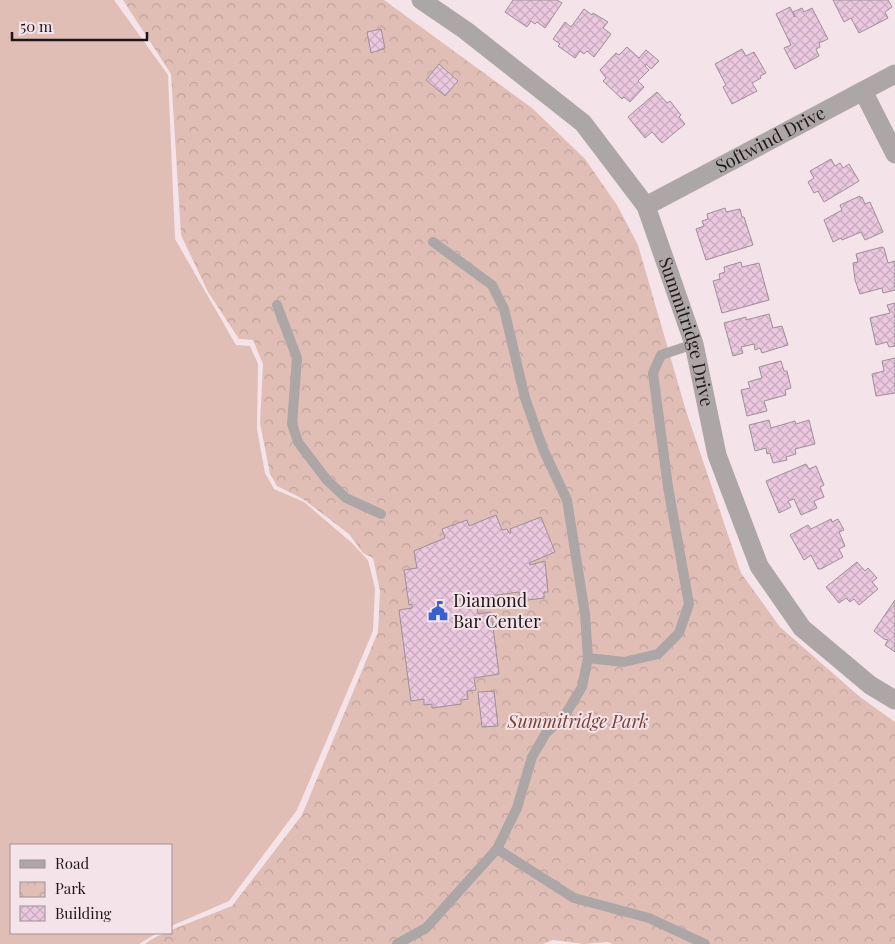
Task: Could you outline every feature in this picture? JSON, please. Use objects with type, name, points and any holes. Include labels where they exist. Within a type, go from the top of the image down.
[{"type":"street","name":"Summitridge Drive","points":[[421,0],[465,30],[583,123],[646,206],[694,344],[717,455],[759,566],[802,628],[870,685],[895,700]]},
{"type":"street","name":"Softwind Drive","points":[[646,206],[895,74]]},
{"type":"street","points":[[863,91],[895,154]]},
{"type":"lane","points":[[397,944],[426,928],[497,849],[517,808],[532,757],[546,733],[565,715],[582,687],[588,658],[584,614],[567,500],[543,449],[525,398],[504,309],[492,285],[433,242]]},
{"type":"lane","points":[[277,305],[297,358],[292,424],[298,442],[326,479],[346,498],[381,514]]},
{"type":"lane","points":[[588,658],[624,662],[658,654],[679,633],[689,604],[668,487],[653,373],[661,355],[694,344]]},
{"type":"lane","points":[[497,849],[574,898],[648,918],[705,944]]},
{"type":"green space","points":[[0,0],[114,0],[168,75],[175,239],[236,345],[250,346],[258,364],[257,429],[265,473],[274,489],[304,502],[352,543],[368,560],[375,588],[373,631],[297,810],[229,901],[172,926],[172,844],[10,844],[10,934],[155,934],[139,944],[0,944]]},
{"type":"green space","name":"Summitridge Park","points":[[123,0],[384,0],[532,108],[585,159],[617,205],[638,245],[686,411],[741,573],[780,627],[860,697],[895,722],[895,944],[613,944],[608,942],[584,944],[553,940],[543,944],[145,944],[157,936],[172,934],[172,930],[232,906],[302,815],[378,632],[380,591],[373,558],[363,553],[349,534],[303,499],[277,486],[270,474],[260,423],[263,364],[253,340],[239,339],[208,292],[181,235],[171,74]]},
{"type":"building","points":[[513,0],[557,0],[562,3],[545,28],[537,22],[535,24],[531,21],[527,27],[505,12]]},
{"type":"building","points":[[833,0],[888,0],[892,7],[885,12],[888,18],[859,33],[851,18],[844,22]]},
{"type":"building","points":[[790,7],[795,17],[793,12],[802,8],[804,12],[812,8],[828,39],[819,43],[820,47],[816,49],[819,56],[795,69],[784,48],[791,45],[776,14]]},
{"type":"building","points":[[584,9],[608,22],[603,28],[611,34],[594,57],[587,51],[584,54],[580,51],[575,58],[558,46],[560,44],[553,39],[565,22],[571,27]]},
{"type":"building","points":[[381,29],[385,48],[371,53],[367,32]]},
{"type":"building","points":[[627,47],[639,58],[646,50],[659,61],[651,69],[646,64],[645,66],[649,70],[638,81],[644,87],[630,102],[624,97],[622,99],[603,81],[606,78],[600,70],[616,53],[619,55]]},
{"type":"building","points":[[742,49],[746,56],[754,52],[766,73],[752,83],[757,91],[732,104],[723,87],[726,85],[715,64]]},
{"type":"building","points":[[439,64],[458,81],[445,96],[426,80]]},
{"type":"building","points":[[657,92],[667,103],[670,101],[681,115],[679,117],[685,124],[662,143],[652,132],[645,138],[628,117]]},
{"type":"building","points":[[831,159],[835,166],[840,163],[843,168],[849,164],[859,181],[824,202],[818,191],[814,193],[808,182],[814,178],[810,171]]},
{"type":"building","points":[[860,196],[865,204],[870,202],[883,232],[865,240],[861,232],[833,242],[824,220],[842,210],[840,205]]},
{"type":"building","points":[[725,208],[726,212],[740,209],[753,245],[706,260],[696,229],[704,226],[702,221],[708,219],[707,214]]},
{"type":"building","points":[[884,248],[888,263],[895,261],[895,290],[883,293],[882,288],[860,294],[855,280],[853,263],[858,262],[856,254]]},
{"type":"building","points":[[741,262],[742,267],[759,263],[769,300],[722,313],[713,281],[720,279],[719,274],[725,272],[724,267]]},
{"type":"building","points":[[895,303],[895,346],[889,347],[887,342],[876,345],[870,318],[890,313],[887,305]]},
{"type":"building","points":[[769,314],[773,328],[782,326],[788,345],[762,353],[760,348],[755,350],[754,344],[741,347],[743,353],[733,356],[724,323],[746,317],[746,320]]},
{"type":"building","points":[[895,358],[895,393],[876,396],[872,374],[884,371],[882,361]]},
{"type":"building","points":[[781,361],[784,371],[787,371],[791,388],[785,390],[786,395],[764,401],[767,411],[747,416],[741,390],[750,388],[748,382],[762,378],[759,367]]},
{"type":"building","points":[[769,420],[771,428],[795,421],[796,424],[809,420],[815,444],[795,449],[796,454],[786,457],[787,460],[773,463],[770,453],[767,454],[766,448],[755,451],[749,425]]},
{"type":"building","points":[[806,464],[809,469],[816,466],[824,485],[820,487],[824,497],[814,501],[817,508],[801,515],[794,499],[788,501],[791,507],[779,513],[766,481]]},
{"type":"building","name":"Diamond Bar Center","points":[[496,515],[502,530],[507,529],[509,533],[511,533],[510,529],[541,517],[555,552],[529,563],[530,565],[545,561],[548,592],[544,592],[544,598],[520,601],[519,592],[490,596],[491,605],[477,606],[478,614],[491,612],[499,674],[474,678],[476,690],[467,691],[468,699],[461,700],[461,704],[432,708],[432,704],[424,705],[424,699],[411,701],[399,610],[412,608],[412,604],[409,605],[404,570],[417,568],[414,551],[445,538],[442,529],[467,520],[469,526]]},
{"type":"building","points":[[831,519],[832,522],[838,519],[844,530],[839,532],[845,546],[839,549],[843,557],[818,569],[811,555],[804,560],[790,535],[808,525],[811,529]]},
{"type":"building","points":[[857,562],[865,571],[868,568],[877,578],[872,582],[878,589],[859,605],[854,599],[850,602],[846,598],[839,603],[826,587]]},
{"type":"building","points":[[895,600],[895,652],[885,645],[888,640],[874,631]]},
{"type":"building","points":[[494,691],[498,726],[482,727],[478,692]]},
{"type":"place","name":"Diamond Bar Center","points":[[438,611]]}]
